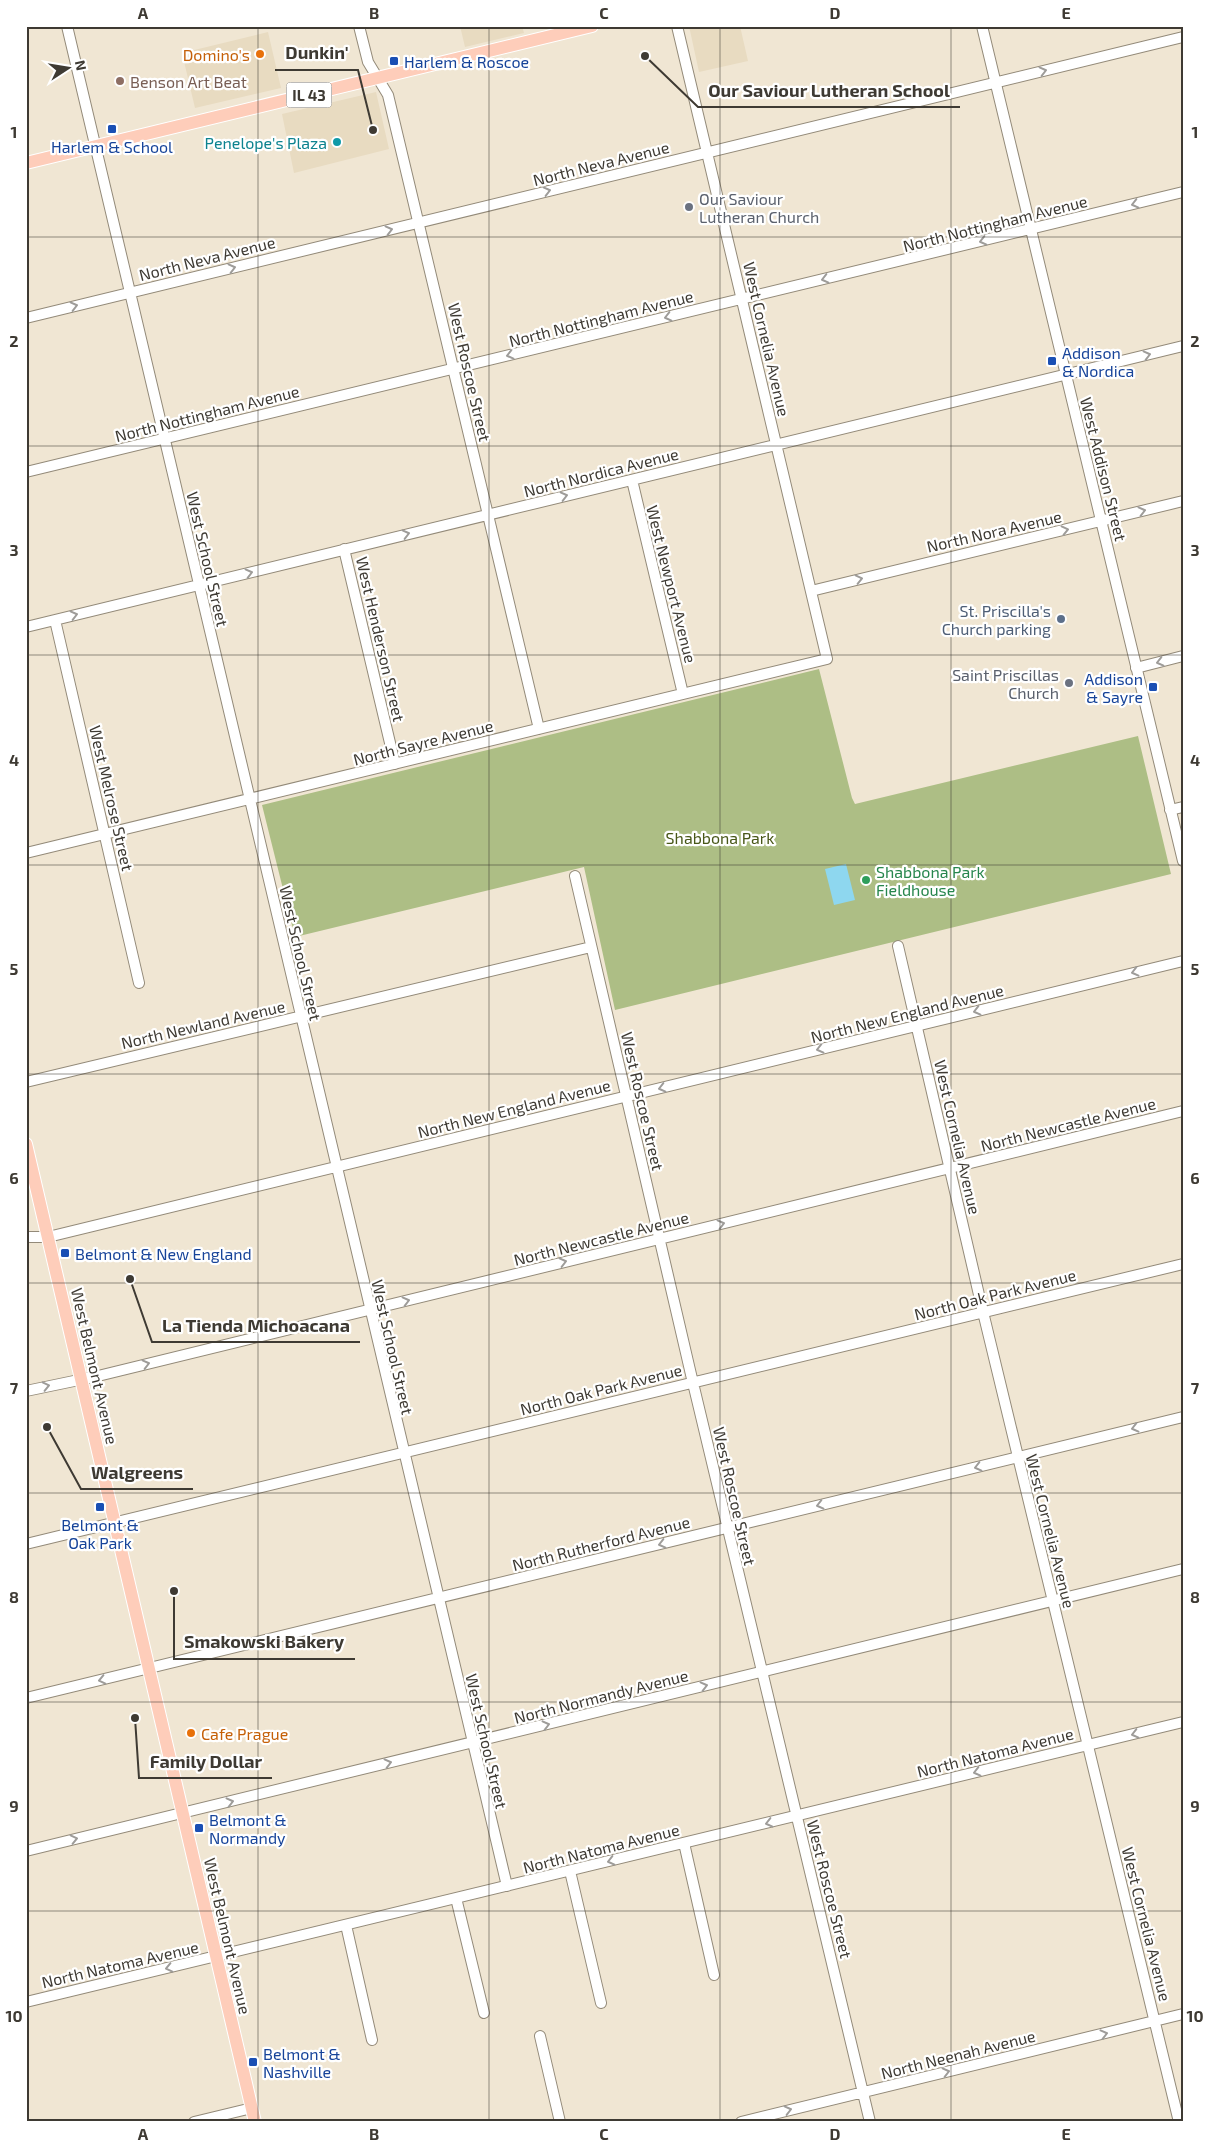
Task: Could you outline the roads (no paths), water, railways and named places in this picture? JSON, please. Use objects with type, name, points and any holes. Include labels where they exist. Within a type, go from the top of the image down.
[{"type":"main road","name":"IL 43","points":[[26,163],[592,26]]},
{"type":"main road","name":"West Belmont Avenue","points":[[26,1144],[255,2122]]},
{"type":"street","name":"West School Street","points":[[67,26],[369,1310],[507,1886]]},
{"type":"street","name":"West Roscoe Street","points":[[359,26],[368,62],[388,95],[540,729]]},
{"type":"street","name":"West Cornelia Avenue","points":[[677,26],[828,659]]},
{"type":"street","name":"West Addison Street","points":[[982,26],[1183,861]]},
{"type":"street","name":"North Neva Avenue","points":[[26,318],[1183,37]]},
{"type":"street","name":"North Nottingham Avenue","points":[[26,472],[1183,192]]},
{"type":"street","name":"North Nordica Avenue","points":[[26,627],[1183,346]]},
{"type":"street","name":"West Newport Avenue","points":[[632,480],[684,694]]},
{"type":"street","name":"North Nora Avenue","points":[[811,590],[1183,501]]},
{"type":"street","name":"West Henderson Street","points":[[344,550],[395,764]]},
{"type":"street","name":"West Melrose Street","points":[[55,620],[140,983]]},
{"type":"street","points":[[1136,668],[1183,656]]},
{"type":"street","name":"North Sayre Avenue","points":[[26,853],[828,659]]},
{"type":"street","points":[[1170,810],[1183,807]]},
{"type":"street","name":"West Roscoe Street","points":[[575,876],[693,1382],[870,2122]]},
{"type":"street","name":"West Cornelia Avenue","points":[[898,946],[983,1312],[1179,2122]]},
{"type":"street","name":"North Newland Avenue","points":[[26,1082],[591,947]]},
{"type":"street","name":"North New England Avenue","points":[[26,1238],[48,1237],[1183,961]]},
{"type":"street","name":"North Newcastle Avenue","points":[[26,1391],[81,1378],[98,1376],[1183,1112]]},
{"type":"street","name":"North Oak Park Avenue","points":[[26,1544],[1183,1264]]},
{"type":"street","name":"North Rutherford Avenue","points":[[26,1698],[1183,1416]]},
{"type":"street","name":"North Normandy Avenue","points":[[26,1851],[1183,1569]]},
{"type":"street","name":"North Natoma Avenue","points":[[26,2002],[1183,1722]]},
{"type":"street","points":[[684,1843],[714,1975]]},
{"type":"street","points":[[570,1871],[601,2003]]},
{"type":"street","points":[[456,1898],[484,2013]]},
{"type":"street","points":[[346,1925],[372,2040]]},
{"type":"street","name":"North Neenah Avenue","points":[[741,2122],[1183,2014]]},
{"type":"street","points":[[540,2036],[560,2122]]},
{"type":"street","points":[[194,2122],[252,2108]]},
{"type":"water","points":[[846,864],[855,900],[834,905],[825,869]]},
{"type":"place","name":"Domino's","points":[[260,54]]},
{"type":"place","name":"Our Saviour Lutheran School","points":[[645,56]]},
{"type":"place","name":"Harlem & Roscoe","points":[[394,61]]},
{"type":"place","name":"Benson Art Beat","points":[[120,81]]},
{"type":"place","name":"Harlem & School","points":[[112,129]]},
{"type":"place","name":"Dunkin'","points":[[373,130]]},
{"type":"place","name":"Penelope's Plaza","points":[[337,142]]},
{"type":"place","name":"Our Saviour Lutheran Church","points":[[689,207]]},
{"type":"place","name":"Addison & Nordica","points":[[1052,361]]},
{"type":"place","name":"St. Priscilla's Church parking","points":[[1061,619]]},
{"type":"place","name":"Saint Priscillas Church","points":[[1069,683]]},
{"type":"place","name":"Addison & Sayre","points":[[1153,687]]},
{"type":"place","name":"Shabbona Park Fieldhouse","points":[[866,880]]},
{"type":"place","name":"Belmont & New England","points":[[65,1253]]},
{"type":"place","name":"La Tienda Michoacana","points":[[130,1279]]},
{"type":"place","name":"Walgreens","points":[[47,1427]]},
{"type":"place","name":"Belmont & Oak Park","points":[[100,1507]]},
{"type":"place","name":"Smakowski Bakery","points":[[174,1591]]},
{"type":"place","name":"Family Dollar","points":[[135,1718]]},
{"type":"place","name":"Cafe Prague","points":[[191,1733]]},
{"type":"place","name":"Belmont & Normandy","points":[[199,1828]]},
{"type":"place","name":"Belmont & Nashville","points":[[253,2062]]},
{"type":"park label","name":"Shabbona Park","points":[[720,837]]}]
